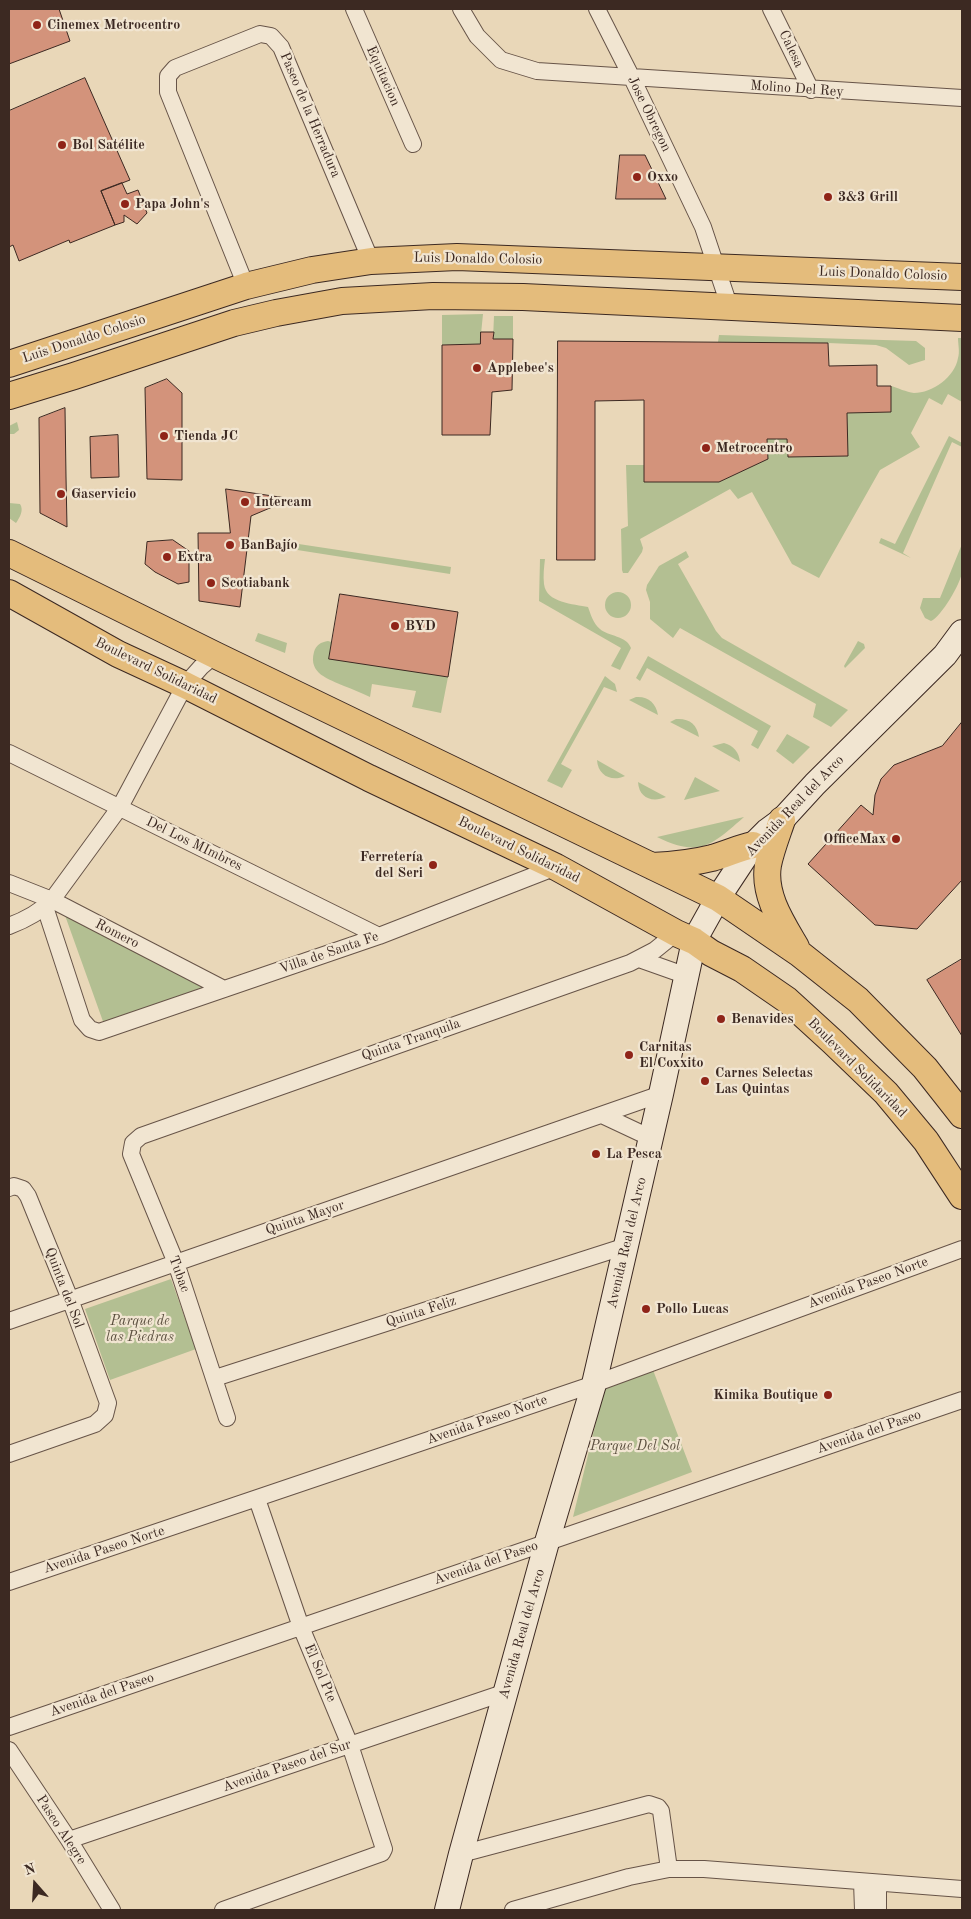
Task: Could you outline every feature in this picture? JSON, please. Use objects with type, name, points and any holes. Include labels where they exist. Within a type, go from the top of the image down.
[{"type":"main road","name":"Luis Donaldo Colosio","points":[[9,364],[246,286],[312,270],[371,261],[457,257],[962,277]]},
{"type":"main road","points":[[9,396],[234,323],[342,301],[472,296],[729,305],[962,318]]},
{"type":"main road","points":[[9,553],[215,655],[718,898],[800,954],[865,1007],[925,1068],[962,1115]]},
{"type":"main road","name":"Boulevard Solidaridad","points":[[9,593],[118,654],[369,778],[556,867],[742,969],[787,1000],[886,1093],[926,1141],[962,1196]]},
{"type":"main road","points":[[782,820],[768,866],[769,891],[777,914],[800,954]]},
{"type":"main road","points":[[652,866],[712,858],[753,845]]},
{"type":"street","name":"Equitacion","points":[[354,9],[413,144]]},
{"type":"street","name":"Molino Del Rey","points":[[461,9],[477,36],[501,60],[537,71],[811,90],[962,98]]},
{"type":"street","name":"Jose Obregon","points":[[597,9],[703,227],[729,305]]},
{"type":"street","name":"Calesa","points":[[771,9],[811,90]]},
{"type":"street","name":"Paseo de la Herradura","points":[[246,286],[168,92],[168,76],[175,68],[260,34],[271,36],[281,47],[371,261]]},
{"type":"street","name":"Avenida Real del Arco","points":[[447,1910],[547,1542],[594,1384],[688,976],[685,937],[718,898],[753,845],[782,820],[815,784],[945,655],[962,632]]},
{"type":"street","points":[[9,926],[24,920],[48,904],[120,807],[184,685],[200,667],[215,655]]},
{"type":"street","name":"Del Los MImbres","points":[[9,753],[379,936]]},
{"type":"street","name":"Villa de Santa Fe","points":[[48,904],[82,1020],[90,1029],[99,1032],[379,936],[556,867]]},
{"type":"street","name":"Romero","points":[[9,883],[48,904],[224,989]]},
{"type":"street","name":"Quinta Tranquila","points":[[141,1136],[630,963],[685,937]]},
{"type":"street","points":[[639,958],[688,976]]},
{"type":"street","name":"Quinta Mayor","points":[[9,1321],[661,1094]]},
{"type":"street","points":[[602,1115],[651,1138]]},
{"type":"street","name":"Tubac","points":[[141,1136],[134,1142],[131,1154],[176,1263],[227,1418]]},
{"type":"street","name":"Quinta del Sol","points":[[9,1188],[14,1186],[23,1189],[28,1196],[70,1299],[108,1403],[105,1415],[95,1424],[9,1454]]},
{"type":"street","name":"Quinta Feliz","points":[[215,1378],[626,1246]]},
{"type":"street","name":"Avenida Paseo Norte","points":[[9,1582],[594,1384],[962,1249]]},
{"type":"street","name":"Avenida del Paseo","points":[[9,1727],[962,1400]]},
{"type":"street","name":"El Sol Pte","points":[[223,1910],[382,1853],[384,1846],[350,1745],[301,1626],[257,1499]]},
{"type":"street","name":"Avenida Paseo del Sur","points":[[68,1840],[506,1692]]},
{"type":"street","name":"Paseo Alegre","points":[[9,1750],[112,1910]]},
{"type":"street","points":[[461,1854],[649,1804],[655,1805],[661,1811],[669,1869]]},
{"type":"street","points":[[513,1910],[552,1905],[629,1876],[669,1869],[704,1869],[962,1889]]},
{"type":"street","points":[[863,1910],[870,1882]]},
{"type":"street","points":[[870,1882],[878,1910]]},
{"type":"green space","points":[[483,314],[480,344],[442,345],[442,315]]},
{"type":"green space","points":[[494,316],[513,316],[513,339],[493,339]]},
{"type":"green space","points":[[719,335],[916,341],[925,348],[925,360],[909,365],[886,348],[876,345],[718,342]]},
{"type":"green space","points":[[958,338],[962,338],[962,402],[948,394],[942,405],[929,398],[911,433],[920,447],[880,470],[819,578],[792,564],[752,492],[738,499],[730,489],[640,539],[643,548],[642,552],[628,573],[623,573],[621,529],[628,526],[626,465],[644,465],[644,482],[719,482],[767,459],[767,439],[787,439],[788,457],[847,456],[847,413],[891,386],[914,393],[928,390],[942,383],[956,365],[959,353]]},
{"type":"green space","points":[[17,422],[19,430],[14,434],[9,434],[9,426]]},
{"type":"green space","points":[[949,436],[962,443],[962,447],[952,442],[903,553],[911,558],[879,543],[881,538],[895,544]]},
{"type":"green space","points":[[9,503],[20,504],[21,506],[21,514],[16,523],[9,518]]},
{"type":"green space","points":[[292,543],[451,567],[450,574],[291,549]]},
{"type":"green space","points":[[962,544],[961,577],[945,607],[931,621],[925,618],[920,608],[923,598],[940,598]]},
{"type":"green space","points":[[686,551],[689,557],[678,564],[716,631],[722,638],[848,710],[831,727],[813,717],[816,704],[680,628],[673,638],[650,619],[647,585],[659,566]]},
{"type":"green space","points":[[540,559],[545,559],[544,584],[550,595],[562,602],[588,607],[594,622],[600,629],[621,638],[629,644],[631,648],[620,670],[611,666],[621,648],[539,601]]},
{"type":"green space","points":[[618,592],[627,596],[631,605],[627,614],[618,618],[609,614],[605,605],[609,596]]},
{"type":"green space","points":[[258,633],[287,643],[285,653],[255,641]]},
{"type":"green space","points":[[328,641],[448,677],[441,713],[412,707],[416,691],[372,684],[370,697],[321,675],[314,666],[314,652],[317,646]]},
{"type":"green space","points":[[858,641],[864,644],[865,648],[845,668],[844,666]]},
{"type":"green space","points":[[648,656],[771,726],[758,749],[751,745],[758,731],[647,668],[640,681],[636,678]]},
{"type":"green space","points":[[605,676],[615,684],[617,692],[604,687],[561,764],[572,770],[562,788],[547,781]]},
{"type":"green space","points":[[636,697],[651,701],[658,715],[629,700]]},
{"type":"green space","points":[[676,719],[692,723],[699,737],[670,722]]},
{"type":"green space","points":[[787,734],[810,747],[793,764],[776,751]]},
{"type":"green space","points":[[724,743],[735,750],[740,762],[712,746]]},
{"type":"green space","points":[[597,760],[625,776],[611,778],[606,776],[600,770]]},
{"type":"green space","points":[[695,777],[720,791],[684,800]]},
{"type":"green space","points":[[638,782],[666,797],[661,799],[647,798],[641,792]]},
{"type":"green space","points":[[744,817],[723,835],[705,845],[684,847],[657,837]]},
{"type":"green space","points":[[62,907],[221,988],[105,1027]]},
{"type":"green space","name":"Parque de las Piedras","points":[[171,1279],[196,1349],[110,1380],[85,1309]]},
{"type":"green space","name":"Parque Del Sol","points":[[653,1370],[692,1472],[573,1517],[604,1389]]},
{"type":"building","name":"Cinemex Metrocentro","points":[[9,9],[59,9],[70,41],[9,64]]},
{"type":"building","name":"Bol Satélite","points":[[85,78],[130,180],[101,191],[115,225],[70,243],[69,240],[19,261],[13,245],[9,247],[9,111]]},
{"type":"building","name":"Oxxo","points":[[620,155],[645,155],[666,199],[616,199]]},
{"type":"building","name":"Papa John's","points":[[122,183],[127,194],[138,190],[147,213],[137,224],[124,215],[124,222],[115,225],[101,191]]},
{"type":"building","name":"Applebee's","points":[[481,332],[494,332],[493,339],[513,339],[512,390],[492,392],[490,435],[442,435],[442,345],[480,344]]},
{"type":"building","name":"Metrocentro","points":[[558,341],[828,343],[829,366],[877,365],[877,386],[891,386],[891,412],[847,413],[848,456],[788,457],[787,439],[767,439],[768,459],[719,482],[644,482],[644,400],[595,401],[595,560],[557,560]]},
{"type":"building","name":"Tienda JC","points":[[167,379],[182,393],[182,480],[147,479],[145,388]]},
{"type":"building","points":[[65,408],[67,527],[40,513],[39,418]]},
{"type":"building","points":[[118,435],[119,477],[91,478],[90,437]]},
{"type":"building","points":[[226,489],[286,498],[285,507],[277,505],[251,516],[240,607],[199,601],[198,533],[230,533]]},
{"type":"building","name":"Extra","points":[[173,540],[189,551],[189,582],[178,584],[155,572],[145,564],[147,542]]},
{"type":"building","name":"BYD","points":[[340,594],[458,612],[448,677],[329,659]]},
{"type":"building","name":"OfficeMax","points":[[962,722],[962,880],[917,929],[875,925],[808,864],[861,805],[873,815],[875,795],[881,779],[894,765],[942,746]]},
{"type":"building","points":[[962,959],[962,1036],[927,980]]},
{"type":"place","name":"Cinemex Metrocentro","points":[[37,25]]},
{"type":"place","name":"Bol Satélite","points":[[62,145]]},
{"type":"place","name":"Oxxo","points":[[637,177]]},
{"type":"place","name":"3&3 Grill","points":[[828,197]]},
{"type":"place","name":"Papa John's","points":[[125,204]]},
{"type":"place","name":"Applebee's","points":[[477,368]]},
{"type":"place","name":"Tienda JC","points":[[164,436]]},
{"type":"place","name":"Metrocentro","points":[[706,448]]},
{"type":"place","name":"Gaservicio","points":[[61,494]]},
{"type":"place","name":"Intercam","points":[[245,502]]},
{"type":"place","name":"BanBajío","points":[[230,545]]},
{"type":"place","name":"Extra","points":[[167,557]]},
{"type":"place","name":"Scotiabank","points":[[211,583]]},
{"type":"place","name":"BYD","points":[[395,626]]},
{"type":"place","name":"OfficeMax","points":[[896,839]]},
{"type":"place","name":"Ferretería del Seri","points":[[433,865]]},
{"type":"place","name":"Benavides","points":[[721,1019]]},
{"type":"place","name":"Carnitas El Coxxito","points":[[629,1055]]},
{"type":"place","name":"Carnes Selectas Las Quintas","points":[[705,1081]]},
{"type":"place","name":"La Pesca","points":[[596,1154]]},
{"type":"place","name":"Pollo Lucas","points":[[646,1309]]},
{"type":"place","name":"Kimika Boutique","points":[[828,1395]]}]
